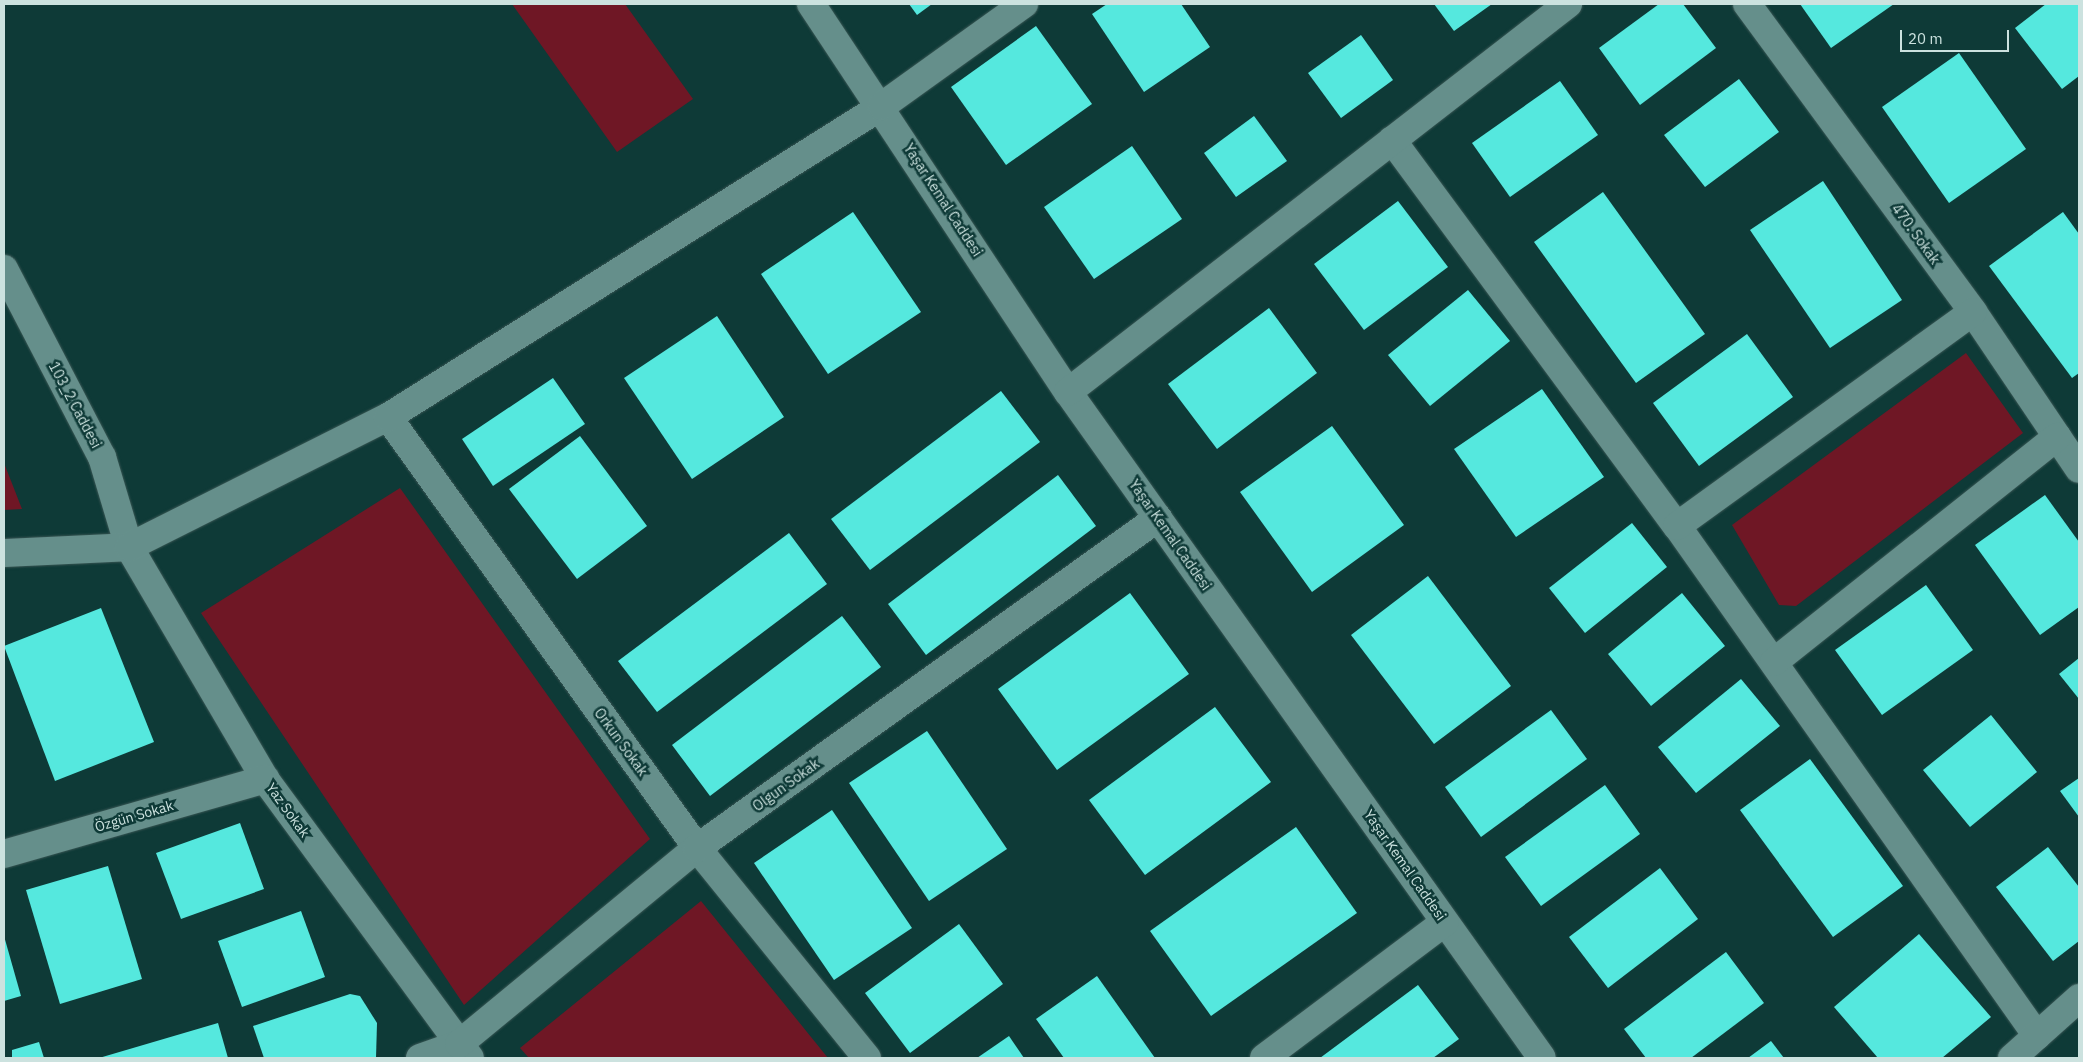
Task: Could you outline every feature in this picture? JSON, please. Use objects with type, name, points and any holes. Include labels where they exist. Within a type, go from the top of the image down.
[{"type":"street","name":"Yaşar Kemal Caddesi","points":[[811,4],[882,106],[1068,392],[1542,1058]]},
{"type":"street","points":[[4,554],[129,547],[388,417],[882,106],[1024,4]]},
{"type":"street","points":[[1068,392],[1568,4]]},
{"type":"street","name":"470. Sokak","points":[[1747,4],[1973,312],[2079,469]]},
{"type":"street","points":[[1392,140],[1677,526],[2037,1036]]},
{"type":"street","name":"103_2 Caddesi","points":[[4,270],[102,457],[129,547]]},
{"type":"street","points":[[1677,526],[1973,312]]},
{"type":"street","name":"Orkun Sokak","points":[[388,417],[698,848],[867,1058]]},
{"type":"street","points":[[1774,662],[2057,437]]},
{"type":"street","name":"Olgun Sokak","points":[[420,1058],[464,1051],[698,848],[1158,518]]},
{"type":"street","name":"Yaz Sokak","points":[[129,547],[265,779],[464,1051]]},
{"type":"street","name":"Özgün Sokak","points":[[4,854],[265,779]]},
{"type":"street","points":[[1264,1058],[1445,922]]},
{"type":"street","points":[[2012,1058],[2079,998]]},
{"type":"shaded area","points":[[512,4],[625,4],[693,99],[617,152]]},
{"type":"shaded area","points":[[1966,353],[2023,433],[1796,606],[1779,605],[1732,525]]},
{"type":"shaded area","points":[[4,463],[22,509],[4,510]]},
{"type":"shaded area","points":[[400,488],[650,839],[464,1005],[201,613]]},
{"type":"shaded area","points":[[701,901],[828,1058],[529,1058],[520,1048]]},
{"type":"building","points":[[909,4],[932,4],[917,15]]},
{"type":"building","points":[[1107,4],[1181,4],[1210,47],[1144,92],[1092,14]]},
{"type":"building","points":[[1434,4],[1492,4],[1454,31]]},
{"type":"building","points":[[1659,4],[1683,4],[1716,48],[1640,105],[1599,48]]},
{"type":"building","points":[[1800,4],[1894,4],[1831,48]]},
{"type":"building","points":[[2046,4],[2079,4],[2079,76],[2062,89],[2015,28]]},
{"type":"building","points":[[1036,26],[1092,104],[1006,165],[951,87]]},
{"type":"building","points":[[1361,35],[1393,80],[1341,118],[1308,73]]},
{"type":"building","points":[[1959,53],[2026,149],[1949,203],[1882,107]]},
{"type":"building","points":[[1739,79],[1779,132],[1705,187],[1664,135]]},
{"type":"building","points":[[1560,81],[1598,135],[1510,197],[1472,143]]},
{"type":"building","points":[[1254,116],[1287,161],[1236,197],[1204,153]]},
{"type":"building","points":[[1132,146],[1182,219],[1094,279],[1044,207]]},
{"type":"building","points":[[1823,181],[1902,300],[1830,348],[1750,230]]},
{"type":"building","points":[[1603,192],[1705,334],[1636,383],[1534,242]]},
{"type":"building","points":[[1398,201],[1448,267],[1364,330],[1314,264]]},
{"type":"building","points":[[853,212],[921,312],[828,374],[761,274]]},
{"type":"building","points":[[2063,212],[2079,234],[2079,373],[2072,378],[1989,266]]},
{"type":"building","points":[[1468,290],[1510,341],[1430,406],[1388,355]]},
{"type":"building","points":[[1269,308],[1317,373],[1217,449],[1168,384]]},
{"type":"building","points":[[717,316],[784,417],[692,479],[624,378]]},
{"type":"building","points":[[1747,334],[1793,397],[1699,466],[1653,403]]},
{"type":"building","points":[[553,378],[585,424],[493,486],[462,439]]},
{"type":"building","points":[[1542,389],[1604,477],[1516,537],[1454,449]]},
{"type":"building","points":[[1001,391],[1040,442],[870,570],[831,519]]},
{"type":"building","points":[[1332,426],[1404,525],[1312,592],[1240,492]]},
{"type":"building","points":[[580,436],[647,526],[577,579],[509,489]]},
{"type":"building","points":[[1058,475],[1096,526],[926,655],[888,604]]},
{"type":"building","points":[[2045,495],[2079,542],[2079,607],[2040,635],[1975,545]]},
{"type":"building","points":[[1632,523],[1667,567],[1585,633],[1549,588]]},
{"type":"building","points":[[789,533],[827,584],[657,712],[618,661]]},
{"type":"building","points":[[1428,576],[1511,686],[1434,744],[1351,635]]},
{"type":"building","points":[[1926,585],[1973,650],[1882,715],[1835,650]]},
{"type":"building","points":[[1130,593],[1189,674],[1057,770],[998,689]]},
{"type":"building","points":[[1682,593],[1725,646],[1651,706],[1608,654]]},
{"type":"building","points":[[101,608],[154,742],[55,781],[4,646]]},
{"type":"building","points":[[842,616],[881,667],[710,796],[672,745]]},
{"type":"building","points":[[2079,658],[2079,699],[2059,674]]},
{"type":"building","points":[[1741,679],[1780,726],[1696,793],[1658,747]]},
{"type":"building","points":[[1215,707],[1271,782],[1145,875],[1089,800]]},
{"type":"building","points":[[1551,710],[1587,759],[1481,837],[1445,787]]},
{"type":"building","points":[[1991,715],[2037,772],[1970,827],[1923,770]]},
{"type":"building","points":[[927,731],[1007,849],[929,901],[849,783]]},
{"type":"building","points":[[1810,759],[1903,886],[1833,937],[1740,810]]},
{"type":"building","points":[[2079,778],[2079,817],[2060,791]]},
{"type":"building","points":[[1605,785],[1640,834],[1541,906],[1505,857]]},
{"type":"building","points":[[832,810],[912,928],[834,980],[754,863]]},
{"type":"building","points":[[240,823],[264,889],[181,919],[156,853]]},
{"type":"building","points":[[1296,827],[1357,913],[1211,1016],[1150,931]]},
{"type":"building","points":[[2048,847],[2079,887],[2079,941],[2053,961],[1996,887]]},
{"type":"building","points":[[108,866],[142,979],[60,1004],[26,890]]},
{"type":"building","points":[[1660,868],[1698,919],[1608,988],[1569,937]]},
{"type":"building","points":[[301,911],[325,977],[242,1007],[218,941]]},
{"type":"building","points":[[959,924],[1003,984],[910,1053],[865,993]]},
{"type":"building","points":[[1919,934],[1991,1017],[1942,1058],[1878,1058],[1834,1007]]},
{"type":"building","points":[[4,936],[21,996],[4,1001]]},
{"type":"building","points":[[1726,952],[1764,1003],[1691,1058],[1646,1058],[1624,1029]]},
{"type":"building","points":[[1097,976],[1155,1058],[1064,1058],[1036,1019]]},
{"type":"building","points":[[1418,985],[1459,1039],[1433,1058],[1320,1058]]},
{"type":"building","points":[[350,994],[360,996],[377,1023],[376,1058],[264,1058],[253,1026]]},
{"type":"building","points":[[218,1023],[228,1058],[99,1058]]},
{"type":"building","points":[[1009,1036],[1024,1058],[977,1058]]},
{"type":"building","points":[[1771,1041],[1784,1058],[1748,1058]]},
{"type":"building","points":[[39,1042],[44,1058],[12,1058],[12,1050]]}]
